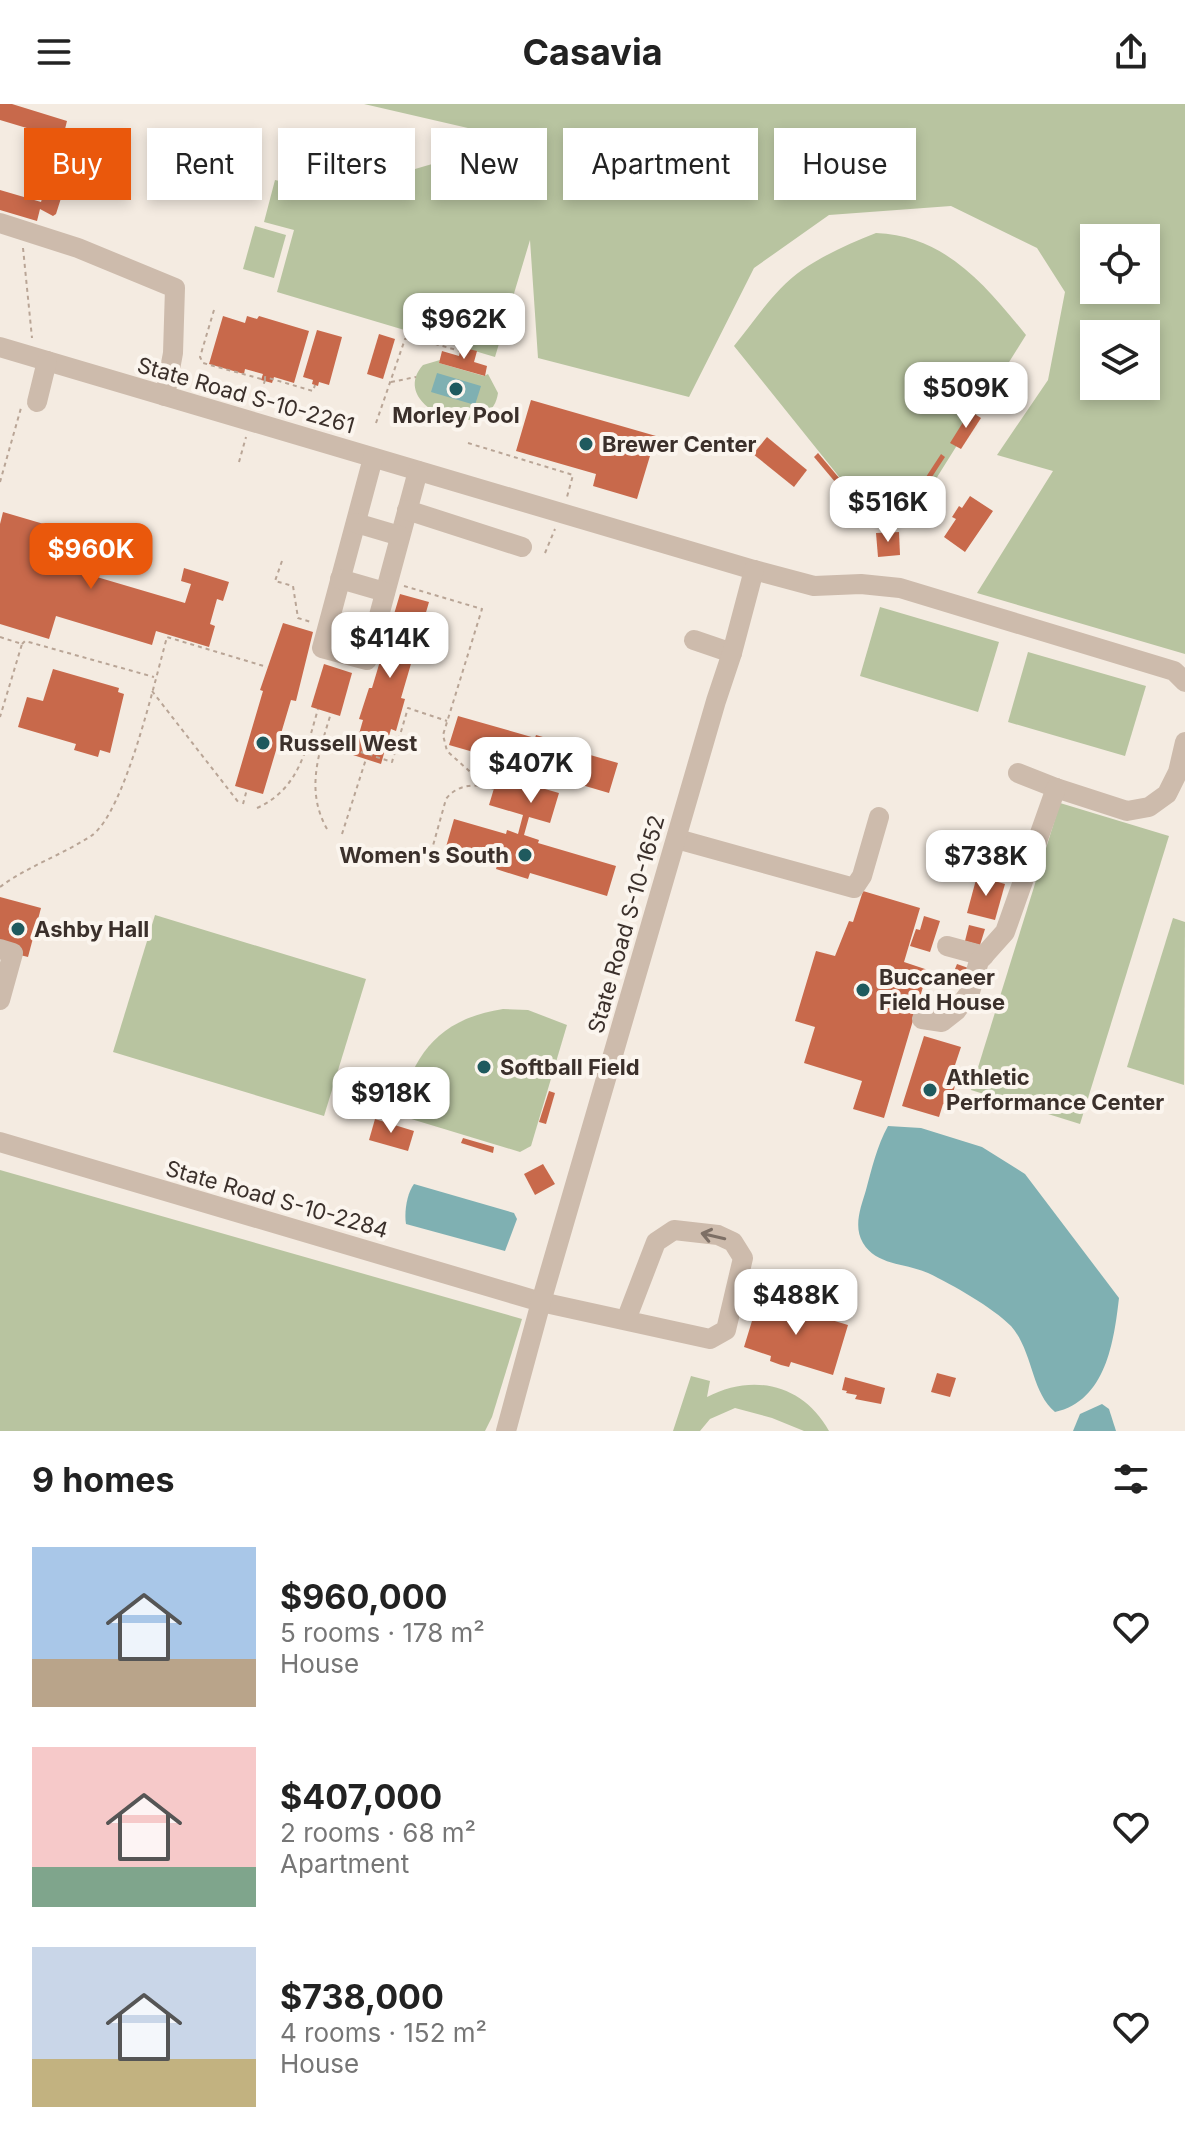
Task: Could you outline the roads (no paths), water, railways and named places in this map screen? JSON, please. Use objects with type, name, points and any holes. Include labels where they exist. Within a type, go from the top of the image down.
[{"type":"street","points":[[0,223],[78,248],[175,288],[173,353],[165,396]]},
{"type":"street","name":"State Road S-10-2261","points":[[0,347],[754,570],[814,586],[861,584],[900,588],[1174,671],[1185,682]]},
{"type":"street","points":[[37,402],[47,361]]},
{"type":"street","points":[[373,458],[322,648],[367,660],[418,471]]},
{"type":"street","points":[[407,510],[522,547]]},
{"type":"street","points":[[356,523],[400,536]]},
{"type":"street","name":"State Road S-10-1652","points":[[506,1431],[754,570]]},
{"type":"street","points":[[340,579],[387,587]]},
{"type":"street","points":[[694,640],[732,653]]},
{"type":"street","points":[[1018,773],[1127,811],[1149,807],[1167,794],[1178,772],[1185,742]]},
{"type":"street","points":[[922,1019],[942,1022],[956,1011],[970,992],[979,961],[1005,932],[1056,788]]},
{"type":"street","points":[[677,839],[854,888],[862,876],[879,817]]},
{"type":"street","points":[[947,946],[984,956]]},
{"type":"street","points":[[0,949],[13,953],[4,973],[0,1000]]},
{"type":"street","name":"State Road S-10-2284","points":[[0,1142],[541,1302],[626,1320]]},
{"type":"street","points":[[674,1230],[718,1235],[733,1242],[743,1258],[726,1330],[710,1339],[626,1320],[656,1242],[674,1230]]},
{"type":"water","name":"Morley Pool","points":[[437,373],[481,386],[475,405],[431,392]]},
{"type":"water","points":[[888,1126],[921,1128],[982,1147],[1025,1174],[1119,1298],[1104,1367],[1086,1396],[1072,1406],[1055,1412],[1047,1404],[1018,1336],[994,1311],[928,1273],[876,1256],[863,1243],[858,1223],[860,1210],[875,1157]]},
{"type":"water","points":[[414,1184],[514,1213],[517,1219],[505,1251],[406,1224],[407,1203]]},
{"type":"water","points":[[1102,1404],[1109,1409],[1116,1431],[1073,1431],[1080,1414]]},
{"type":"place","name":"Morley Pool","points":[[456,389]]},
{"type":"place","name":"Brewer Center","points":[[586,444]]},
{"type":"place","name":"Russell West","points":[[263,743]]},
{"type":"place","name":"Women's South","points":[[525,855]]},
{"type":"place","name":"Ashby Hall","points":[[18,929]]},
{"type":"place","name":"Buccaneer Field House","points":[[863,990]]},
{"type":"place","name":"Softball Field","points":[[484,1067]]},
{"type":"place","name":"Athletic Performance Center","points":[[930,1090]]}]
